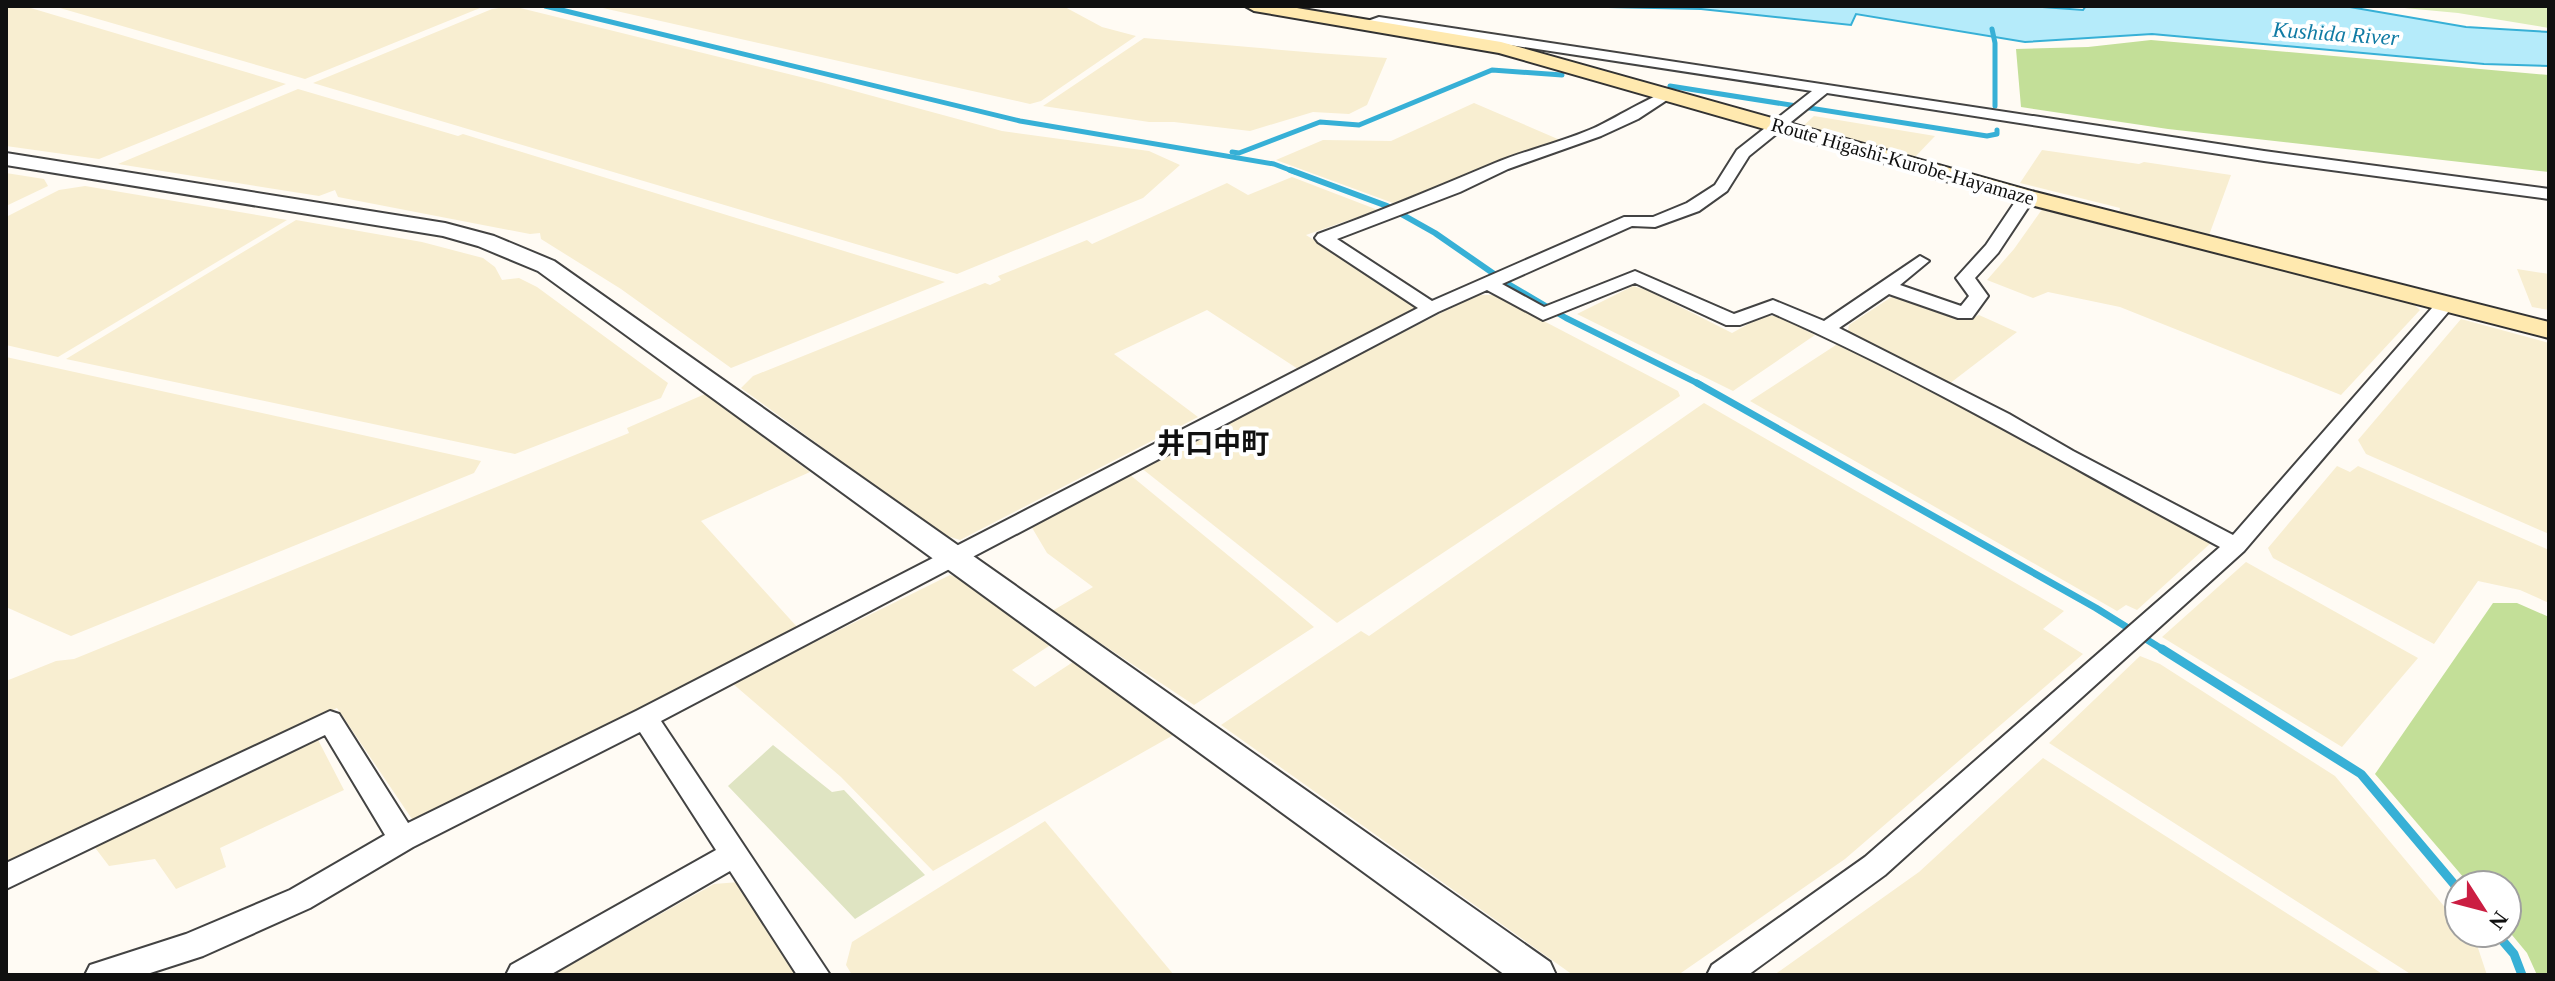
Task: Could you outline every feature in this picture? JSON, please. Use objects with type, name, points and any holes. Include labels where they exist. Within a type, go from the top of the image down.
[{"type":"main road","name":"Route Higashi-Kurobe-Hayamaze","points":[[1254,6],[1501,48],[1665,95],[1782,122],[2027,197],[2549,330]]},
{"type":"street","points":[[1366,24],[1379,21],[1821,91],[2549,194]]},
{"type":"street","points":[[101,975],[192,946],[300,899],[403,839],[645,718],[1431,308],[1630,221],[1655,222],[1693,207],[1721,188],[1743,153],[1821,91]]},
{"type":"street","points":[[1431,308],[1324,238],[1618,123],[1665,95]]},
{"type":"street","points":[[6,159],[445,230],[514,252],[546,266],[1536,975]]},
{"type":"street","points":[[1887,287],[1965,314],[1979,296],[1965,278],[1992,249],[2027,197]]},
{"type":"street","points":[[1825,329],[1920,261]]},
{"type":"street","points":[[1498,280],[1543,314],[1635,276],[1733,321],[1773,306],[2002,418],[2065,456],[2236,546]]},
{"type":"street","points":[[1723,975],[1875,866],[2236,546],[2446,304]]},
{"type":"street","points":[[645,718],[814,975]]},
{"type":"street","points":[[6,877],[330,721],[403,839]]},
{"type":"street","points":[[522,975],[735,854]]},
{"type":"shaded area","points":[[6,6],[24,6],[286,84],[99,159],[6,146]]},
{"type":"shaded area","points":[[53,6],[485,6],[305,79]]},
{"type":"shaded area","points":[[512,6],[821,82],[1002,131],[1149,151],[1180,165],[1143,198],[957,274],[313,83],[492,9]]},
{"type":"shaded area","points":[[594,6],[1063,6],[1102,27],[1136,36],[1041,101],[1030,104]]},
{"type":"shaded area","points":[[1144,38],[1387,58],[1367,105],[1349,114],[1313,112],[1250,131],[1149,122],[1043,106]]},
{"type":"shaded area","points":[[298,89],[458,136],[463,134],[945,282],[731,368],[621,289],[541,239],[540,233],[530,234],[338,197],[335,190],[319,196],[118,164]]},
{"type":"shaded area","points":[[1474,103],[1560,140],[1393,203],[1276,160],[1323,140],[1391,141]]},
{"type":"shaded area","points":[[1814,116],[1935,136],[1914,158],[1801,128]]},
{"type":"shaded area","points":[[2042,150],[2231,175],[2208,238],[2118,216],[2120,208],[2020,183]]},
{"type":"shaded area","points":[[6,173],[44,179],[48,186],[6,206]]},
{"type":"shaded area","points":[[1292,177],[1378,210],[1306,235],[1416,304],[1414,310],[1298,369],[1207,310],[1114,354],[1198,417],[960,540],[941,534],[741,388],[753,376],[985,283],[990,285],[1001,280],[998,276],[1087,240],[1092,244],[1227,183],[1248,195]]},
{"type":"shaded area","points":[[85,186],[287,220],[58,357],[6,345],[6,217],[59,190]]},
{"type":"shaded area","points":[[2043,208],[2411,302],[2420,310],[2341,395],[2120,307],[2048,292],[2033,298],[1987,280]]},
{"type":"shaded area","points":[[296,220],[422,242],[483,258],[495,267],[502,280],[519,278],[537,287],[668,383],[661,398],[515,454],[66,359]]},
{"type":"shaded area","points":[[2517,269],[2549,274],[2549,310],[2532,307]]},
{"type":"shaded area","points":[[1633,286],[1732,333],[1763,316],[1777,316],[1815,335],[1733,391],[1577,314]]},
{"type":"shaded area","points":[[1476,295],[1494,295],[1678,391],[1680,396],[1337,623],[1140,467]]},
{"type":"shaded area","points":[[1893,296],[1907,297],[1953,317],[1971,319],[1979,315],[2017,332],[1949,384],[1847,335],[1849,325]]},
{"type":"shaded area","points":[[2461,319],[2549,343],[2549,534],[2366,454],[2358,440]]},
{"type":"shaded area","points":[[1839,343],[2005,425],[2212,542],[2137,610],[2126,605],[2117,611],[1750,401]]},
{"type":"shaded area","points":[[6,357],[481,461],[474,473],[71,636],[6,607]]},
{"type":"shaded area","points":[[705,394],[810,472],[701,521],[798,628],[414,822],[337,708],[6,863],[6,681],[56,661],[74,659],[629,433],[627,428]]},
{"type":"shaded area","points":[[1704,403],[2064,611],[2043,629],[2083,654],[1845,859],[1678,975],[1573,975],[1221,725],[1361,631],[1369,636]]},
{"type":"shaded area","points":[[2337,466],[2350,472],[2358,466],[2549,550],[2549,603],[2520,590],[2478,581],[2434,644],[2273,558],[2268,548]]},
{"type":"shaded area","points":[[1129,474],[1314,627],[1194,705],[1052,611],[1093,587],[1047,553],[1031,526]]},
{"type":"shaded area","points":[[2246,562],[2418,658],[2342,747],[2162,637]]},
{"type":"shaded area","points":[[950,575],[962,579],[1052,644],[1012,670],[1035,687],[1073,662],[1177,733],[933,871],[841,777],[732,683]]},
{"type":"shaded area","points":[[2140,656],[2160,664],[2335,776],[2443,905],[2443,949],[2478,949],[2487,975],[2412,975],[2049,743]]},
{"type":"shaded area","points":[[316,736],[344,790],[220,848],[226,867],[176,889],[155,859],[109,866],[93,845]]},
{"type":"shaded area","points":[[2043,758],[2384,975],[1774,975],[1919,872]]},
{"type":"shaded area","points":[[1045,821],[1174,975],[852,975],[846,965],[852,942]]},
{"type":"shaded area","points":[[739,882],[798,975],[552,975],[714,884]]},
{"type":"green space","points":[[2383,6],[2549,6],[2549,28],[2458,13]]},
{"type":"green space","points":[[2151,40],[2549,75],[2549,172],[2168,129],[2021,107],[2016,49],[2088,47]]},
{"type":"green space","points":[[2493,603],[2517,603],[2549,617],[2549,975],[2537,975],[2523,948],[2523,869],[2456,869],[2375,774]]},
{"type":"green space","points":[[773,745],[832,792],[844,790],[925,875],[855,919],[728,786]]},
{"type":"water","name":"Kushida River","points":[[1562,6],[2027,6],[2083,10],[2086,6],[2344,6],[2466,27],[2549,32],[2549,66],[2484,64],[2152,34],[2025,42],[1856,14],[1851,25],[1701,9]]},
{"type":"waterway","points":[[545,6],[1020,121],[1274,164],[1295,172]]},
{"type":"waterway","points":[[1992,29],[1995,43],[1995,106]]},
{"type":"waterway","points":[[1232,152],[1239,153],[1320,122],[1359,125],[1492,70],[1562,75]]},
{"type":"waterway","points":[[1670,86],[1987,136],[1997,134],[1997,130]]},
{"type":"waterway","points":[[1290,170],[1387,206],[1435,233],[1510,285],[1566,318],[1697,383]]},
{"type":"waterway","points":[[1697,383],[1701,385]]},
{"type":"waterway","points":[[1697,383],[2096,608],[2165,651]]},
{"type":"waterway","points":[[2162,649],[2361,774],[2443,871]]},
{"type":"waterway","points":[[2510,949],[2522,975]]},
{"type":"district","name":"井口中町","points":[[1213,443]]}]
